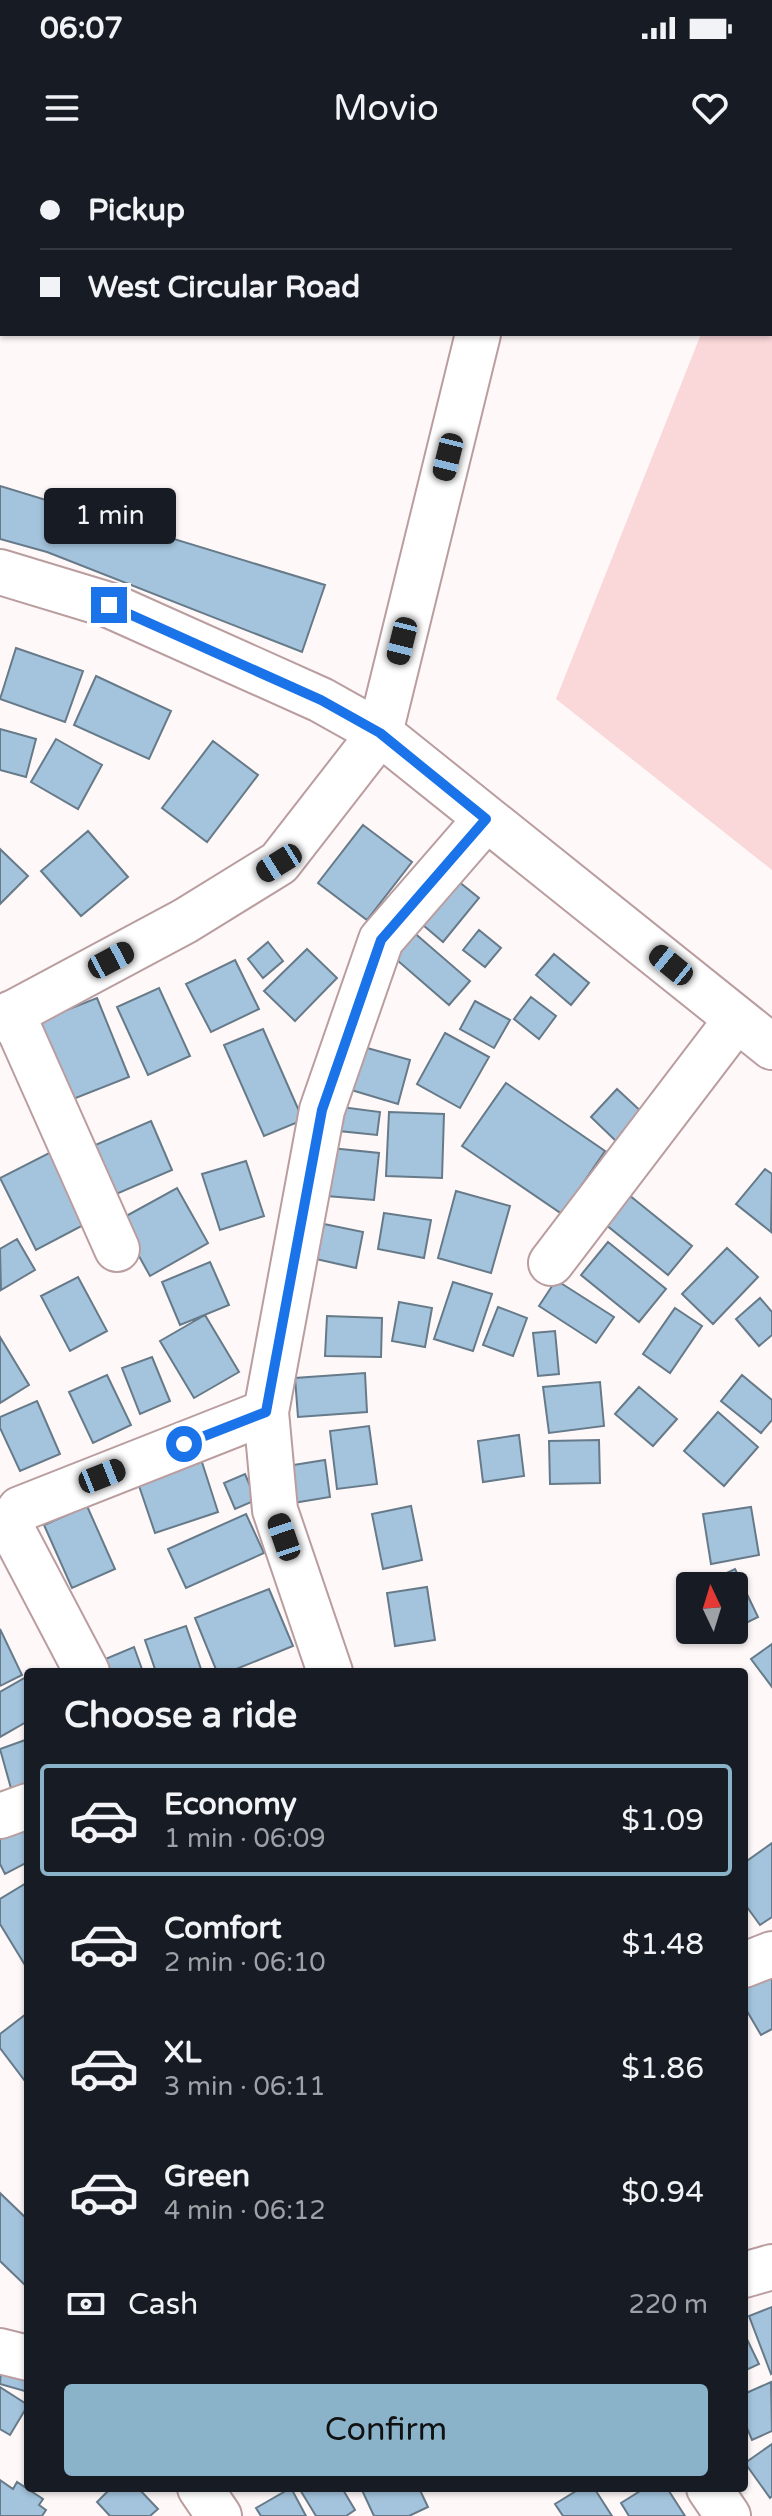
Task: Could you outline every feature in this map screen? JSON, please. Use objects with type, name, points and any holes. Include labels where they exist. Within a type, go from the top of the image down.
[{"type":"street","points":[[117,1249],[6,1016],[185,921],[279,863],[380,733],[478,336]]},
{"type":"street","points":[[0,572],[109,605],[321,700],[380,733],[772,1047]]},
{"type":"street","points":[[329,1668],[275,1510],[266,1412],[322,1110],[381,940],[486,819]]},
{"type":"street","points":[[551,1263],[737,1019]]},
{"type":"street","points":[[85,1668],[15,1535],[12,1521],[20,1509],[266,1412]]},
{"type":"street","points":[[0,1816],[24,1807]]},
{"type":"street","points":[[748,1963],[772,1954]]},
{"type":"street","points":[[748,2274],[772,2267]]},
{"type":"street","points":[[0,2351],[24,2357]]},
{"type":"street","points":[[203,2492],[219,2516]]},
{"type":"shaded area","points":[[700,336],[772,336],[772,870],[556,699]]},
{"type":"building","points":[[0,486],[325,585],[302,652],[47,552],[0,539]]},
{"type":"building","points":[[16,648],[83,671],[65,722],[0,699]]},
{"type":"building","points":[[96,676],[171,711],[149,759],[74,725]]},
{"type":"building","points":[[0,729],[36,739],[26,777],[0,770]]},
{"type":"building","points":[[56,739],[102,765],[78,809],[31,782]]},
{"type":"building","points":[[213,741],[258,775],[207,842],[162,808]]},
{"type":"building","points":[[363,825],[412,862],[367,920],[318,883]]},
{"type":"building","points":[[88,831],[128,877],[81,916],[41,871]]},
{"type":"building","points":[[0,849],[28,876],[0,904]]},
{"type":"building","points":[[453,877],[479,898],[443,942],[417,920]]},
{"type":"building","points":[[411,930],[470,981],[449,1005],[390,954]]},
{"type":"building","points":[[479,930],[501,948],[485,967],[463,950]]},
{"type":"building","points":[[268,942],[283,961],[263,978],[248,959]]},
{"type":"building","points":[[307,949],[337,978],[295,1021],[264,991]]},
{"type":"building","points":[[554,954],[589,983],[571,1005],[536,975]]},
{"type":"building","points":[[235,960],[259,1009],[211,1032],[186,984]]},
{"type":"building","points":[[159,988],[190,1056],[148,1075],[117,1007]]},
{"type":"building","points":[[531,997],[556,1016],[539,1039],[514,1019]]},
{"type":"building","points":[[97,998],[129,1077],[58,1105],[26,1026]]},
{"type":"building","points":[[475,1001],[510,1020],[494,1048],[460,1029]]},
{"type":"building","points":[[263,1029],[303,1120],[264,1136],[224,1045]]},
{"type":"building","points":[[445,1033],[489,1057],[460,1108],[417,1084]]},
{"type":"building","points":[[360,1046],[410,1060],[398,1104],[348,1089]]},
{"type":"building","points":[[506,1083],[605,1151],[562,1214],[462,1146]]},
{"type":"building","points":[[617,1089],[645,1115],[618,1143],[591,1117]]},
{"type":"building","points":[[341,1107],[380,1112],[377,1135],[339,1131]]},
{"type":"building","points":[[389,1112],[444,1114],[442,1178],[386,1176]]},
{"type":"building","points":[[151,1121],[172,1170],[107,1198],[86,1149]]},
{"type":"building","points":[[331,1148],[379,1153],[374,1200],[327,1196]]},
{"type":"building","points":[[55,1150],[91,1221],[36,1250],[0,1178]]},
{"type":"building","points":[[246,1161],[264,1216],[220,1230],[202,1174]]},
{"type":"building","points":[[765,1169],[772,1174],[771,1232],[736,1204]]},
{"type":"building","points":[[177,1188],[208,1243],[150,1276],[119,1220]]},
{"type":"building","points":[[456,1191],[510,1206],[491,1273],[438,1258]]},
{"type":"building","points":[[629,1195],[692,1246],[668,1275],[605,1224]]},
{"type":"building","points":[[384,1213],[431,1220],[424,1258],[378,1249]]},
{"type":"building","points":[[324,1224],[363,1232],[356,1268],[316,1259]]},
{"type":"building","points":[[17,1239],[35,1270],[1,1290],[0,1249]]},
{"type":"building","points":[[608,1242],[666,1289],[639,1322],[581,1275]]},
{"type":"building","points":[[727,1248],[758,1277],[713,1324],[682,1294]]},
{"type":"building","points":[[210,1262],[229,1305],[180,1325],[162,1282]]},
{"type":"building","points":[[78,1277],[107,1331],[70,1351],[41,1296]]},
{"type":"building","points":[[556,1280],[614,1317],[596,1343],[539,1306]]},
{"type":"building","points":[[453,1282],[492,1294],[473,1351],[434,1339]]},
{"type":"building","points":[[760,1298],[772,1312],[772,1335],[759,1346],[736,1319]]},
{"type":"building","points":[[399,1302],[432,1308],[425,1347],[392,1341]]},
{"type":"building","points":[[498,1307],[527,1318],[513,1356],[483,1345]]},
{"type":"building","points":[[675,1308],[702,1326],[670,1373],[643,1354]]},
{"type":"building","points":[[205,1315],[239,1372],[194,1398],[160,1341]]},
{"type":"building","points":[[327,1316],[382,1318],[381,1357],[325,1356]]},
{"type":"building","points":[[555,1331],[559,1374],[538,1376],[533,1333]]},
{"type":"building","points":[[0,1337],[29,1385],[0,1403]]},
{"type":"building","points":[[152,1357],[170,1401],[140,1414],[122,1368]]},
{"type":"building","points":[[365,1373],[367,1412],[298,1417],[295,1378]]},
{"type":"building","points":[[107,1375],[131,1425],[93,1443],[69,1392]]},
{"type":"building","points":[[742,1375],[772,1400],[772,1420],[761,1433],[721,1401]]},
{"type":"building","points":[[600,1382],[604,1426],[549,1433],[543,1387]]},
{"type":"building","points":[[639,1387],[677,1419],[653,1446],[615,1414]]},
{"type":"building","points":[[37,1401],[60,1454],[20,1471],[0,1428],[0,1417]]},
{"type":"building","points":[[718,1412],[758,1447],[724,1486],[684,1451]]},
{"type":"building","points":[[369,1426],[377,1484],[337,1489],[330,1431]]},
{"type":"building","points":[[519,1435],[524,1476],[483,1482],[478,1441]]},
{"type":"building","points":[[599,1440],[600,1483],[550,1484],[549,1441]]},
{"type":"building","points":[[200,1456],[218,1512],[155,1533],[136,1477]]},
{"type":"building","points":[[325,1460],[330,1497],[293,1503],[287,1466]]},
{"type":"building","points":[[245,1474],[256,1500],[235,1509],[224,1483]]},
{"type":"building","points":[[87,1506],[115,1569],[72,1588],[44,1525]]},
{"type":"building","points":[[411,1506],[422,1560],[383,1569],[372,1514]]},
{"type":"building","points":[[751,1507],[759,1555],[711,1564],[703,1514]]},
{"type":"building","points":[[246,1514],[264,1553],[186,1588],[168,1549]]},
{"type":"building","points":[[427,1587],[435,1640],[395,1646],[387,1593]]},
{"type":"building","points":[[269,1589],[293,1646],[239,1668],[215,1668],[195,1618]]},
{"type":"building","points":[[748,1596],[758,1617],[748,1622]]},
{"type":"building","points":[[186,1626],[201,1668],[155,1668],[145,1640]]},
{"type":"building","points":[[0,1629],[22,1675],[0,1686]]},
{"type":"building","points":[[772,1644],[772,1687],[751,1659]]},
{"type":"building","points":[[134,1647],[142,1668],[106,1668],[103,1660]]},
{"type":"building","points":[[24,1678],[24,1723],[0,1737],[0,1692]]},
{"type":"building","points":[[24,1740],[24,1788],[12,1792],[0,1749]]},
{"type":"building","points":[[24,1827],[24,1864],[5,1874],[0,1864],[0,1839]]},
{"type":"building","points":[[772,1843],[772,1917],[760,1925],[748,1908],[748,1860]]},
{"type":"building","points":[[24,1884],[24,1963],[0,1924],[0,1899]]},
{"type":"building","points":[[772,1967],[772,2029],[761,2035],[748,2013],[748,1976]]},
{"type":"building","points":[[24,2016],[24,2080],[0,2048],[0,2034]]},
{"type":"building","points":[[0,2193],[24,2216],[24,2284],[0,2261]]},
{"type":"building","points":[[772,2307],[772,2373],[771,2374],[749,2316]]},
{"type":"building","points":[[748,2341],[759,2364],[748,2369]]},
{"type":"building","points":[[1,2371],[24,2377],[24,2391],[0,2384]]},
{"type":"building","points":[[771,2382],[772,2431],[752,2440],[748,2430],[748,2392]]},
{"type":"building","points":[[0,2387],[24,2402],[24,2412],[10,2435],[0,2429]]},
{"type":"building","points":[[772,2444],[770,2498],[748,2467],[748,2461]]},
{"type":"building","points":[[0,2480],[13,2489],[17,2482],[24,2487],[24,2492],[32,2492],[43,2499],[39,2505],[46,2510],[42,2516],[0,2516]]},
{"type":"building","points":[[107,2492],[142,2492],[158,2509],[150,2516],[110,2516],[97,2502]]},
{"type":"building","points":[[284,2492],[293,2492],[306,2516],[261,2516],[256,2508]]},
{"type":"building","points":[[301,2492],[344,2492],[355,2510],[346,2516],[316,2516]]},
{"type":"building","points":[[363,2492],[421,2492],[428,2507],[409,2516],[374,2516]]},
{"type":"building","points":[[574,2492],[597,2492],[612,2516],[563,2516],[555,2504]]},
{"type":"building","points":[[639,2492],[670,2492],[685,2516],[629,2516],[621,2503]]},
{"type":"route","points":[[109,605],[321,700],[380,733],[486,819],[381,940],[322,1110],[266,1412],[184,1444]]}]
